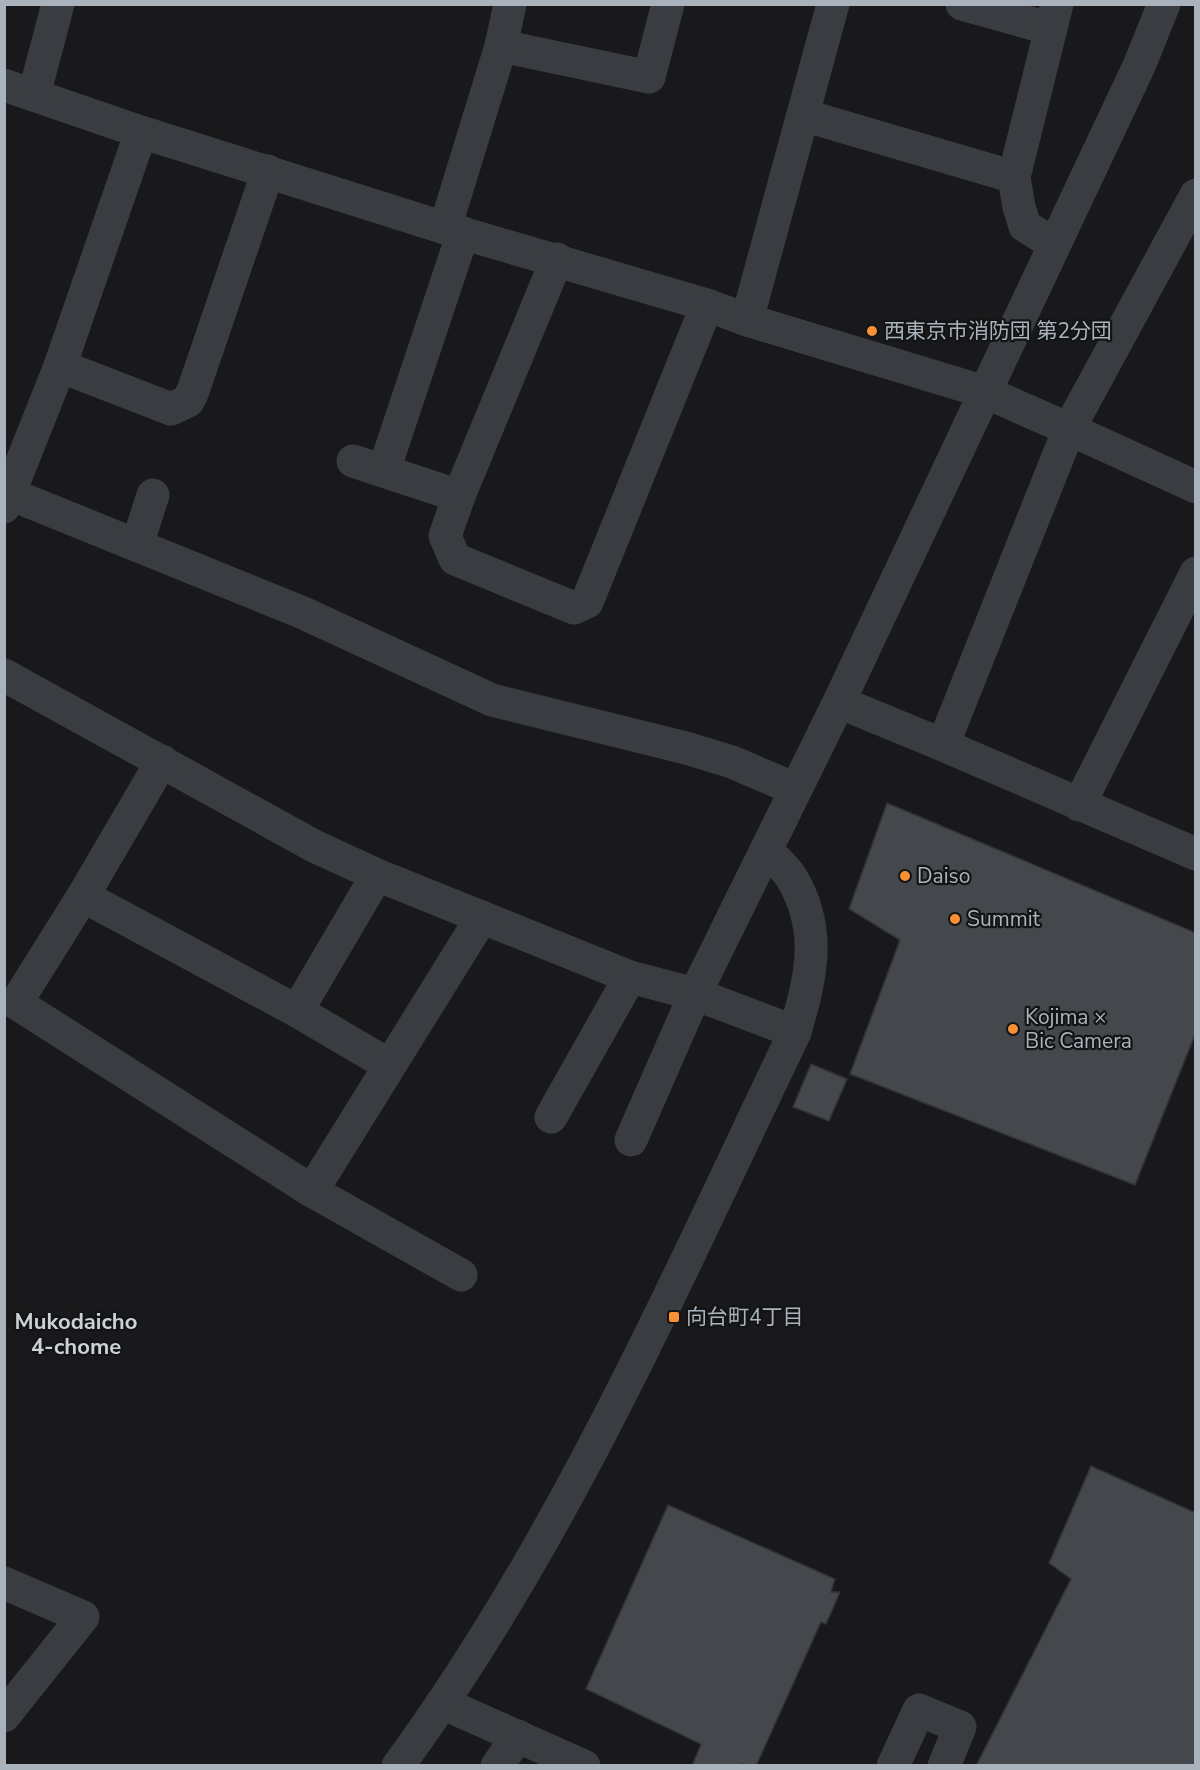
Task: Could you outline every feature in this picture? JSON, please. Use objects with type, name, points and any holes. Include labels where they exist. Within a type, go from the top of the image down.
[{"type":"street","points":[[58,4],[19,90],[141,132],[454,230],[707,304],[747,320],[985,392],[1196,487]]},
{"type":"street","points":[[459,496],[368,466],[454,230],[510,4]]},
{"type":"street","points":[[501,46],[649,77],[668,4]]},
{"type":"street","points":[[747,320],[833,4]]},
{"type":"street","points":[[962,4],[1054,17],[1014,177],[1019,207],[1026,226],[1054,244]]},
{"type":"street","points":[[631,1140],[695,994],[839,702],[1139,66],[1164,4]]},
{"type":"street","points":[[803,115],[1014,177]]},
{"type":"street","points":[[141,132],[60,366],[7,501],[137,545],[301,612],[492,700],[686,748],[732,762],[795,789]]},
{"type":"street","points":[[60,366],[171,409],[188,401],[268,171]]},
{"type":"street","points":[[943,745],[1069,429],[1196,195]]},
{"type":"street","points":[[557,259],[459,496],[445,536],[455,559],[574,608],[587,602],[707,304]]},
{"type":"street","points":[[137,545],[153,495]]},
{"type":"street","points":[[1079,804],[1196,573]]},
{"type":"street","points":[[4,675],[314,846],[377,875],[630,977],[695,994],[795,1032]]},
{"type":"street","points":[[839,702],[1079,804],[1193,846]]},
{"type":"street","points":[[162,762],[83,896],[16,1003],[312,1191],[461,1275]]},
{"type":"street","points":[[398,1766],[494,1621],[579,1474],[615,1406],[795,1032],[808,990],[812,963],[811,925],[791,875],[766,850]]},
{"type":"street","points":[[297,1011],[377,875]]},
{"type":"street","points":[[83,896],[297,1011],[389,1065]]},
{"type":"street","points":[[312,1191],[482,917]]},
{"type":"street","points":[[551,1117],[630,977]]},
{"type":"street","points":[[4,1583],[83,1617],[4,1716]]},
{"type":"street","points":[[442,1702],[585,1766]]},
{"type":"street","points":[[893,1766],[919,1710],[960,1727],[944,1766]]},
{"type":"street","points":[[497,1766],[518,1736]]},
{"type":"building","points":[[887,803],[1196,933],[1196,1032],[1135,1185],[850,1074],[900,940],[849,909]]},
{"type":"building","points":[[811,1064],[847,1079],[829,1121],[793,1107]]},
{"type":"building","points":[[1091,1466],[1196,1513],[1196,1766],[976,1766],[1071,1579],[1049,1563]]},
{"type":"building","points":[[668,1505],[835,1579],[831,1592],[840,1592],[826,1624],[821,1622],[756,1766],[741,1764],[740,1766],[692,1766],[701,1744],[586,1689]]},
{"type":"place","name":"西東京市消防団 第2分団","points":[[872,331]]},
{"type":"place","name":"Daiso","points":[[905,876]]},
{"type":"place","name":"Summit","points":[[955,919]]},
{"type":"place","name":"Kojima × Bic Camera","points":[[1013,1029]]},
{"type":"place","name":"向台町4丁目","points":[[674,1317]]},
{"type":"district","name":"Mukodaicho 4-chome","points":[[76,1334]]}]
